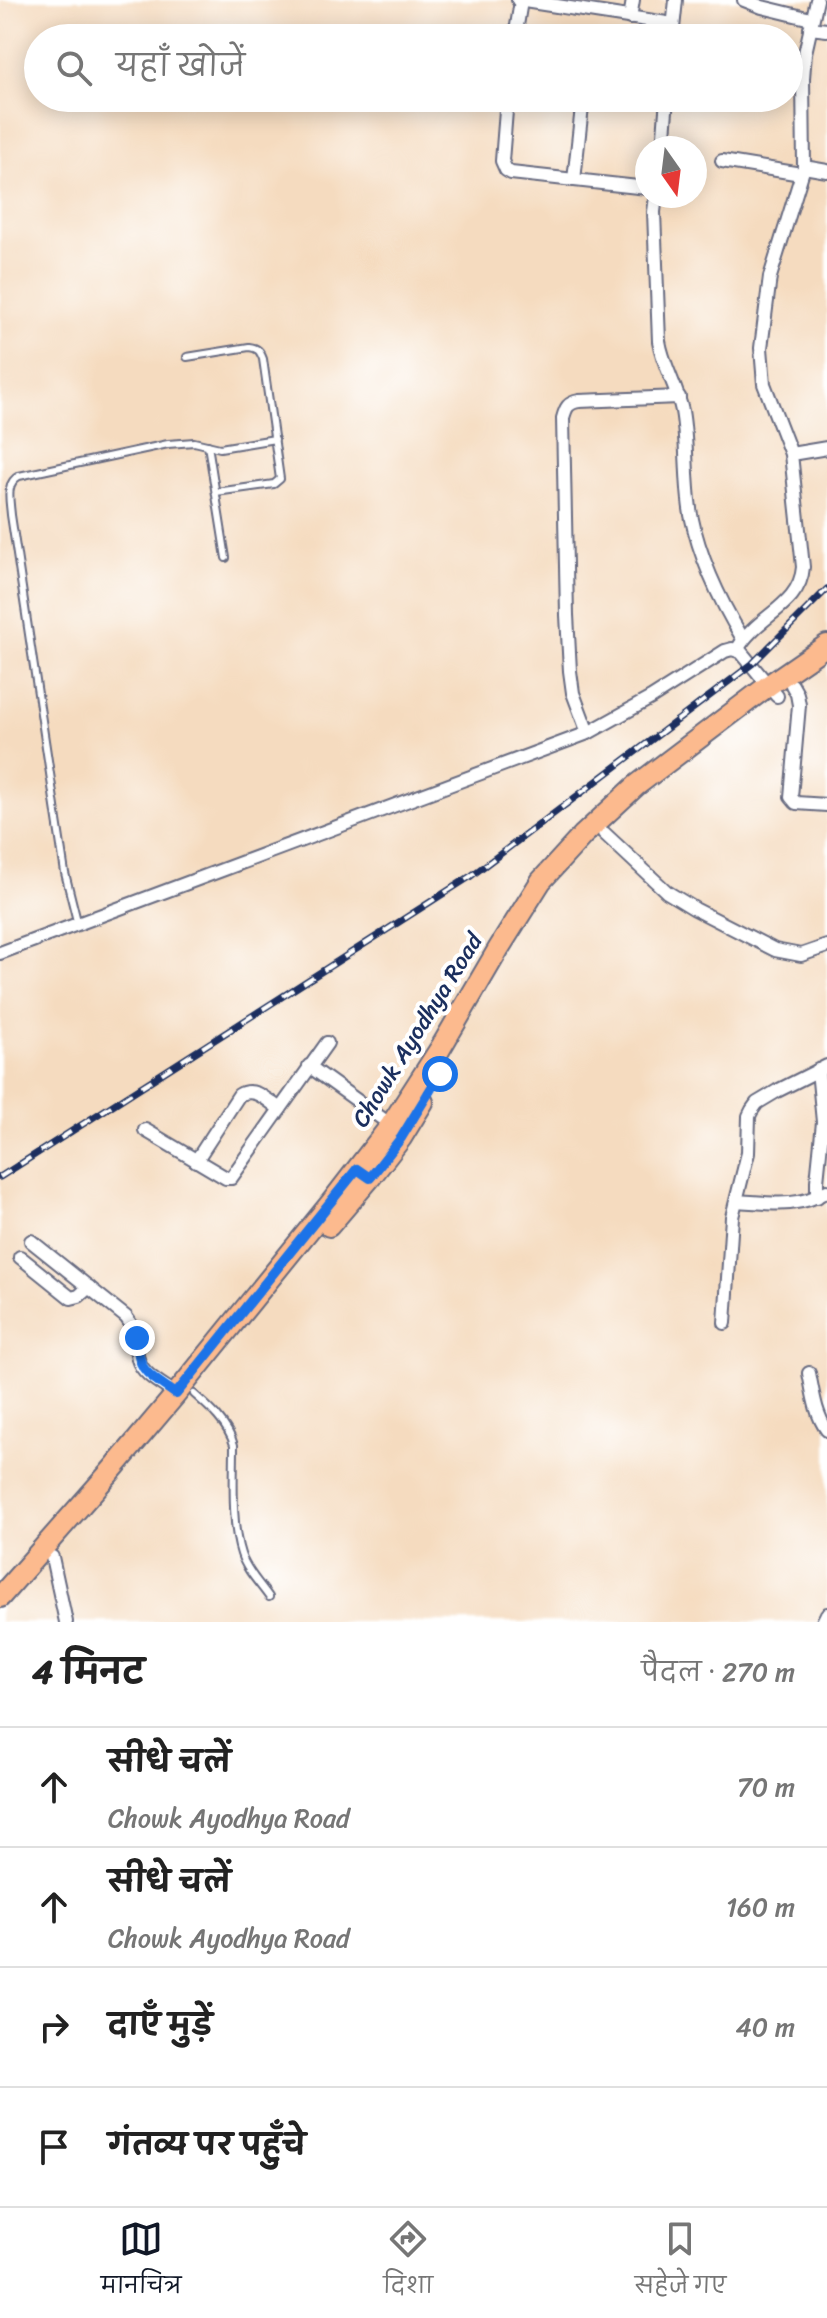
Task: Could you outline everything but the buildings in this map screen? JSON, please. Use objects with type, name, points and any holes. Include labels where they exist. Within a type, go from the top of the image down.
[{"type":"main road","name":"Chowk Ayodhya Road","points":[[0,1613],[52,1557],[364,1174],[401,1138],[524,927],[558,883],[604,833],[648,793],[779,689],[827,645]]},
{"type":"main road","name":"Chowk Ayodhya Road","points":[[364,1174],[541,881],[583,835],[637,785],[779,689],[827,661]]},
{"type":"main road","name":"Chowk Ayodhya Road","points":[[0,1597],[185,1394]]},
{"type":"street","points":[[517,24],[520,0],[673,24],[676,0]]},
{"type":"street","points":[[630,18],[633,0]]},
{"type":"street","points":[[744,0],[827,30]]},
{"type":"street","points":[[803,78],[810,24],[817,0]]},
{"type":"street","points":[[506,112],[502,161],[511,173],[635,187]]},
{"type":"street","points":[[574,180],[581,112]]},
{"type":"street","points":[[664,136],[666,112]]},
{"type":"street","points":[[0,953],[588,733],[740,644],[756,625],[792,597],[802,579],[803,567],[791,454],[764,384],[761,348],[770,277],[802,171],[803,112]]},
{"type":"street","points":[[722,161],[827,171]]},
{"type":"street","points":[[654,208],[659,341],[664,363],[679,397],[691,513],[702,554],[740,644],[779,689],[797,694],[799,705],[793,802],[827,805]]},
{"type":"street","points":[[588,733],[573,693],[570,671],[565,408],[579,401],[679,397]]},
{"type":"street","points":[[791,454],[827,448]]},
{"type":"street","points":[[604,833],[667,892],[775,950],[801,955],[827,946]]},
{"type":"street","points":[[145,1130],[226,1178],[231,1178],[327,1043]]},
{"type":"street","points":[[309,1066],[391,1125]]},
{"type":"street","points":[[725,1323],[732,1217],[748,1153],[749,1116],[757,1103],[823,1068],[823,1122],[817,1181],[822,1194],[799,1203],[737,1201]]},
{"type":"street","points":[[196,1161],[239,1095],[245,1091],[254,1091],[280,1109]]},
{"type":"street","points":[[31,1241],[126,1317],[134,1327],[138,1361],[144,1370],[185,1394]]},
{"type":"street","points":[[20,1257],[71,1298],[79,1296],[89,1287]]},
{"type":"street","points":[[809,1373],[816,1406],[827,1430]]},
{"type":"street","points":[[52,1557],[66,1622]]},
{"type":"street","points":[[823,1622],[827,1614]]},
{"type":"lane","points":[[187,357],[249,347],[259,351],[263,359],[280,474],[278,482],[216,492]]},
{"type":"lane","points":[[78,925],[65,873],[11,515],[9,491],[13,479],[168,444],[186,442],[220,448],[275,439]]},
{"type":"lane","points":[[208,445],[226,558]]},
{"type":"lane","points":[[0,481],[11,484]]},
{"type":"lane","points":[[185,1394],[210,1408],[232,1438],[233,1499],[240,1553],[269,1597]]},
{"type":"railway","points":[[0,1177],[471,876],[752,664],[827,589]]},
{"type":"route","points":[[137,1338],[138,1361],[144,1370],[176,1394],[357,1169],[370,1178],[401,1138],[440,1074]]}]
